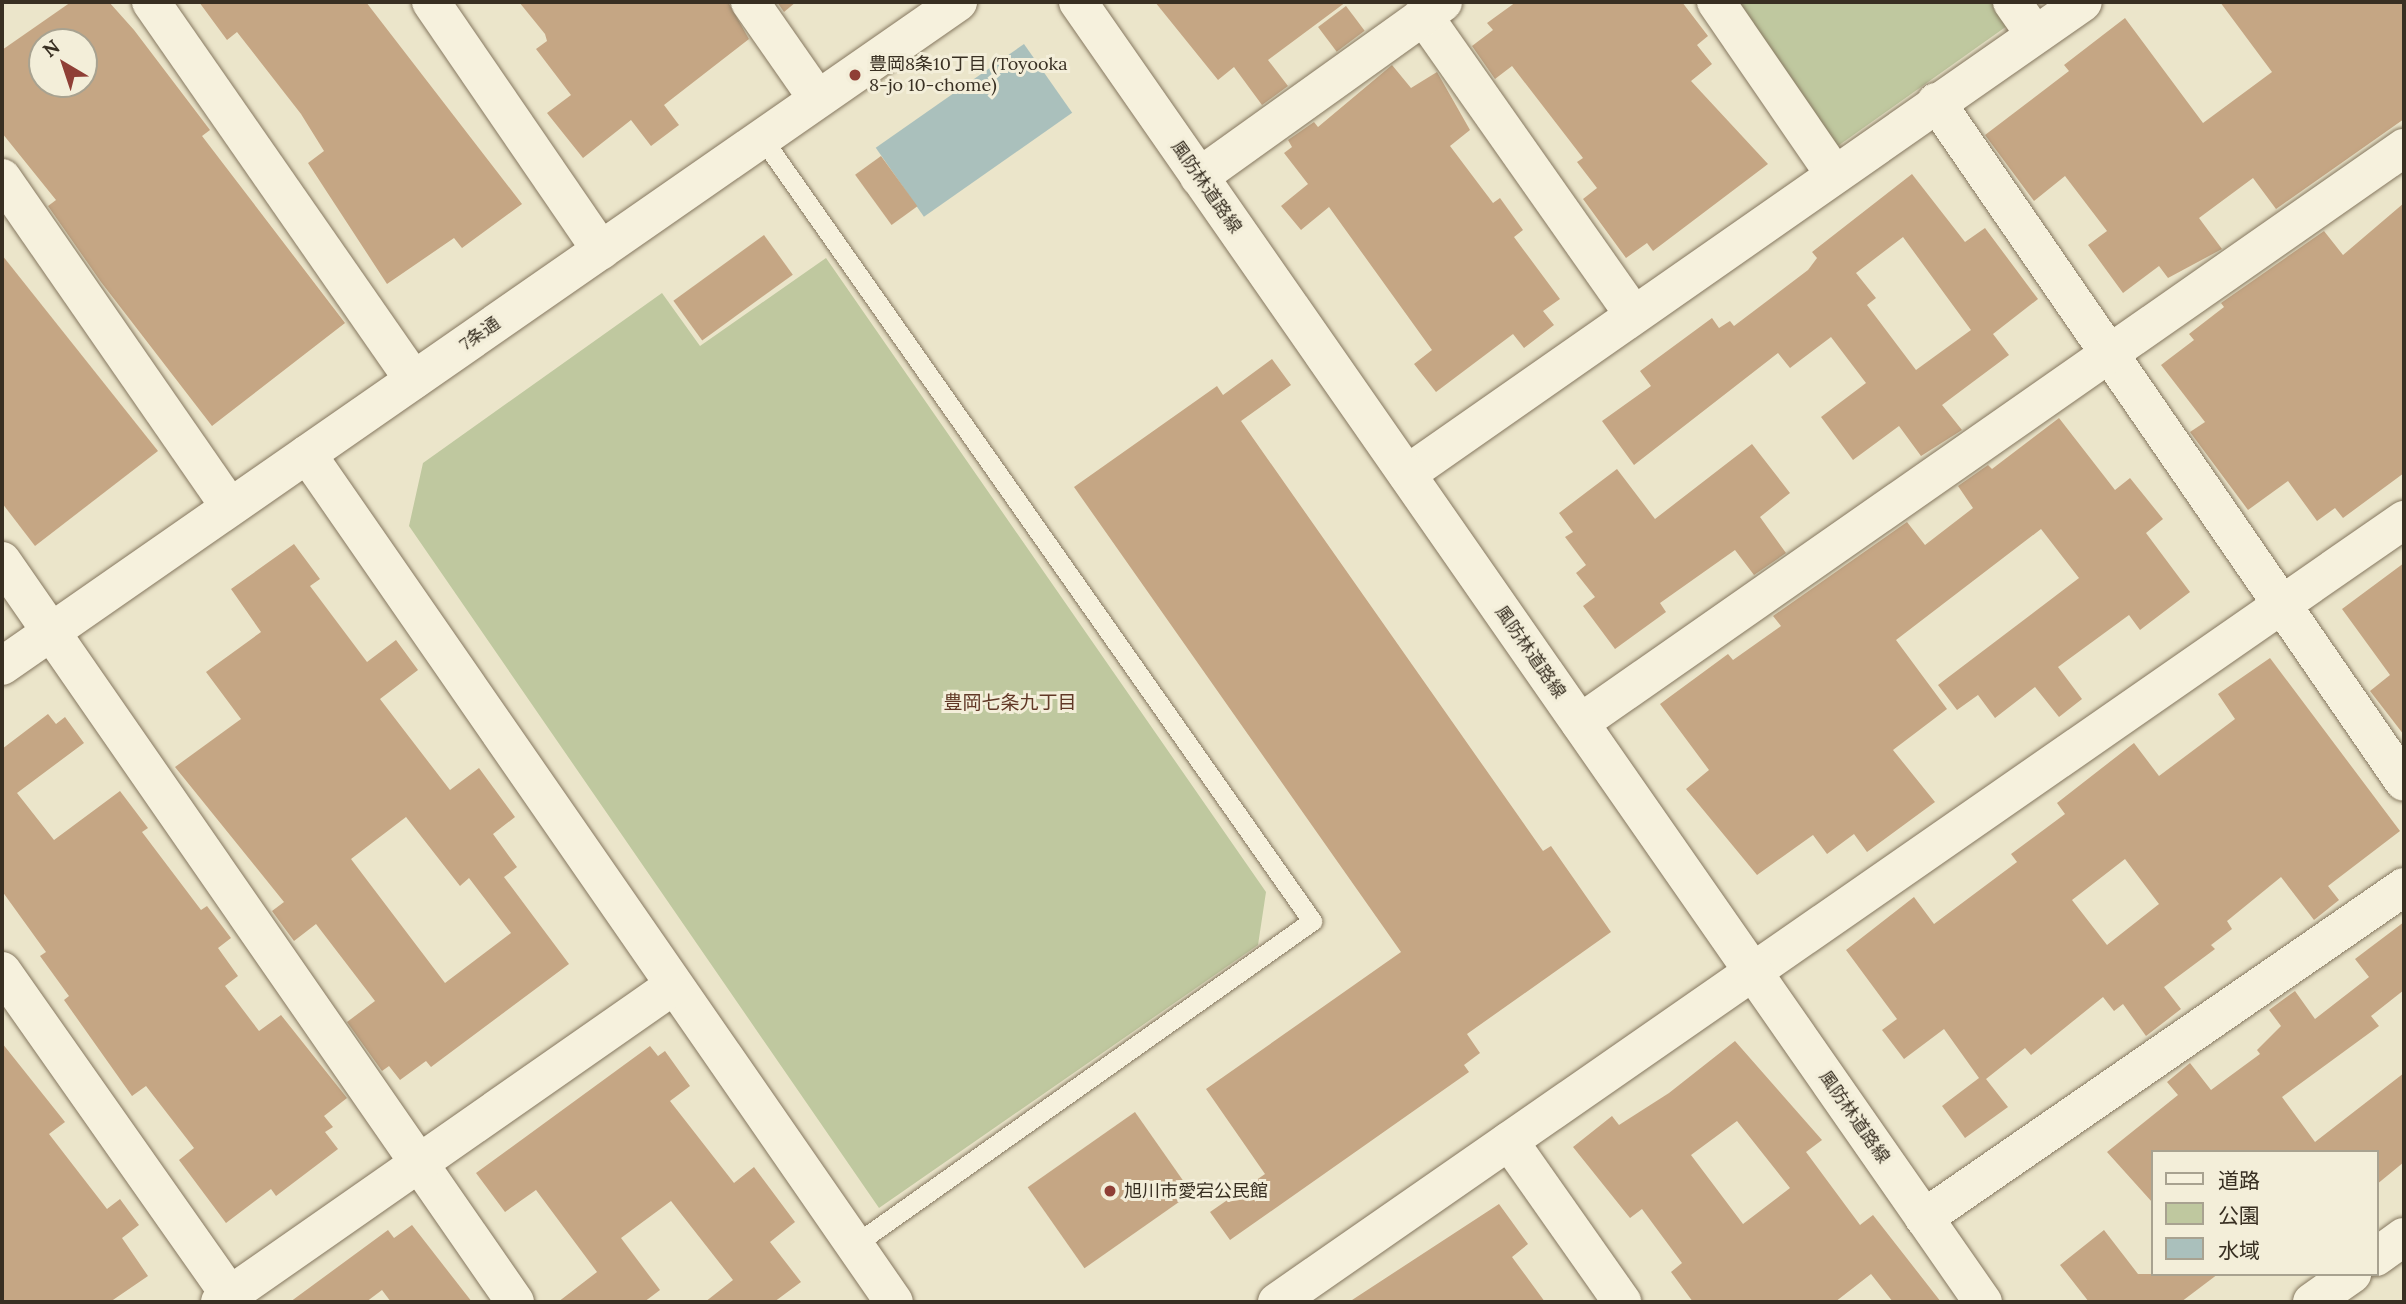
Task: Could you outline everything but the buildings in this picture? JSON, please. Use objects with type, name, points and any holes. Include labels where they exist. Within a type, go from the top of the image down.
[{"type":"street","points":[[151,2],[414,380]]},
{"type":"street","points":[[431,2],[601,250]]},
{"type":"street","points":[[750,2],[817,98]]},
{"type":"street","name":"7条通","points":[[2,666],[958,2]]},
{"type":"street","name":"風防林道路線","points":[[1078,2],[1983,1302]]},
{"type":"street","points":[[1716,2],[1835,174]]},
{"type":"street","points":[[2012,2],[2035,35]]},
{"type":"street","points":[[1407,474],[1936,102],[2083,2]]},
{"type":"street","points":[[1199,177],[1433,9],[1633,314]]},
{"type":"street","points":[[1936,102],[2404,782]]},
{"type":"street","points":[[1580,723],[2404,148]]},
{"type":"street","points":[[2,177],[230,507]]},
{"type":"street","points":[[307,454],[894,1302]]},
{"type":"street","points":[[1277,1302],[2404,520]]},
{"type":"street","points":[[2,561],[515,1302]]},
{"type":"street","points":[[1924,1217],[2404,887]]},
{"type":"street","points":[[2,971],[228,1300],[673,986]]},
{"type":"street","points":[[1509,1141],[1622,1302]]},
{"type":"street","points":[[2378,1256],[2404,1237]]},
{"type":"lane","points":[[762,138],[1312,921],[854,1245]]},
{"type":"green space","points":[[1735,2],[2000,2],[2014,21],[1835,148]]},
{"type":"green space","points":[[826,258],[1266,892],[1258,945],[879,1208],[409,526],[423,463],[662,293],[700,346]]},
{"type":"water","points":[[1024,44],[1072,113],[924,217],[876,148]]},
{"type":"place","name":"豊岡8条10丁目 (Toyooka 8-jo 10-chome)","points":[[855,75]]},
{"type":"place","name":"旭川市愛宕公民館","points":[[1110,1191]]},
{"type":"district","name":"豊岡七条九丁目","points":[[1010,703]]}]
